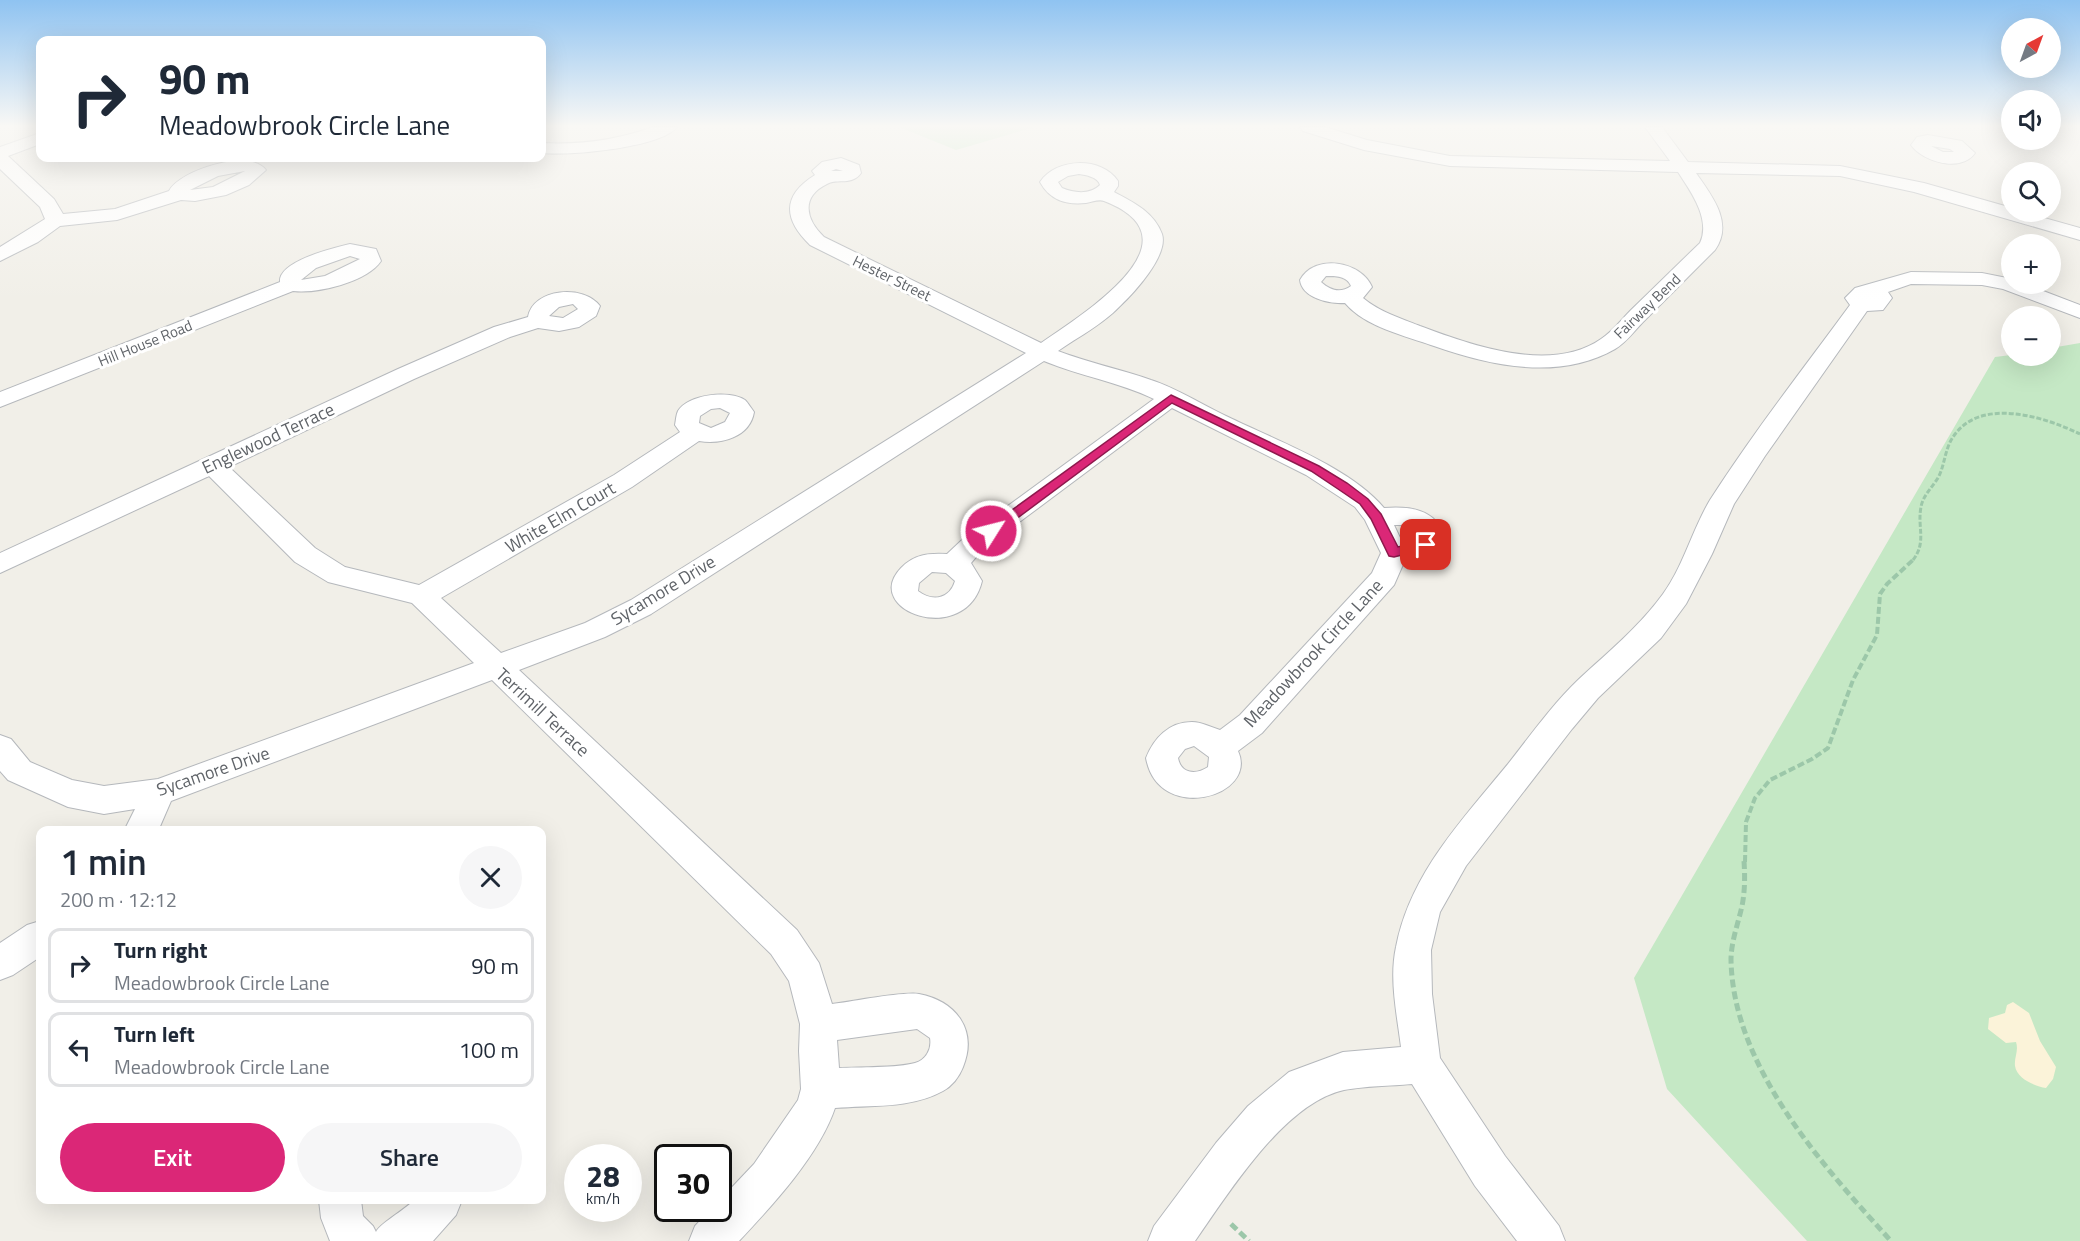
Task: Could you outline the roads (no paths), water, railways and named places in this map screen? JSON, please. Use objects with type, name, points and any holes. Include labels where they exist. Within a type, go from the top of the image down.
[{"type":"street","points":[[28,185],[47,202],[53,211],[55,221]]},
{"type":"street","name":"Hester Street","points":[[814,185],[799,204],[799,220],[803,228],[817,241],[1042,352]]},
{"type":"street","name":"Fairway Bend","points":[[1350,296],[1355,303],[1381,318],[1459,350],[1489,357],[1514,361],[1558,361],[1594,352],[1619,334],[1708,246],[1714,227],[1702,197],[1694,185]]},
{"type":"street","points":[[1907,185],[2080,234]]},
{"type":"street","name":"Sycamore Drive","points":[[0,748],[19,771],[68,793],[104,800],[159,792],[595,630],[641,607],[1042,352],[1111,304],[1148,260],[1154,245],[1152,233],[1143,218],[1128,206],[1103,193]]},
{"type":"street","points":[[0,255],[32,238],[55,221],[117,214],[179,194]]},
{"type":"street","points":[[1544,1241],[1490,1171],[1422,1064],[1413,994],[1413,950],[1422,912],[1435,885],[1454,856],[1561,720],[1587,690],[1651,631],[1676,597],[1727,495],[1755,452],[1868,298],[1895,281],[1937,277],[1976,280],[1999,290],[2024,292],[2080,312]]},
{"type":"street","name":"Hill House Road","points":[[0,400],[291,285]]},
{"type":"street","name":"Englewood Terrace","points":[[0,564],[406,374],[502,332],[540,320]]},
{"type":"street","points":[[1042,352],[1079,367],[1144,385],[1315,469],[1364,501],[1377,517],[1394,553],[1426,545],[1432,536],[1431,530],[1418,519],[1377,517]]},
{"type":"street","points":[[954,564],[973,544],[1171,398]]},
{"type":"street","name":"White Elm Court","points":[[422,596],[623,482],[695,433]]},
{"type":"street","name":"Terrimill Terrace","points":[[211,465],[305,555],[320,565],[338,575],[422,596],[784,942],[806,975],[819,1023],[818,1051],[821,1089],[814,1111],[769,1179],[710,1241]]},
{"type":"street","name":"Meadowbrook Circle Lane","points":[[1221,746],[1251,724],[1384,578],[1394,553]]},
{"type":"street","points":[[143,826],[159,792]]},
{"type":"street","points":[[0,963],[36,940]]},
{"type":"street","points":[[819,1023],[917,1011],[939,1020],[949,1034],[951,1046],[948,1058],[941,1070],[927,1080],[915,1083],[821,1089]]},
{"type":"street","points":[[1168,1241],[1230,1158],[1262,1120],[1304,1086],[1343,1071],[1422,1064]]},
{"type":"street","points":[[340,1204],[345,1227],[358,1241]]}]
